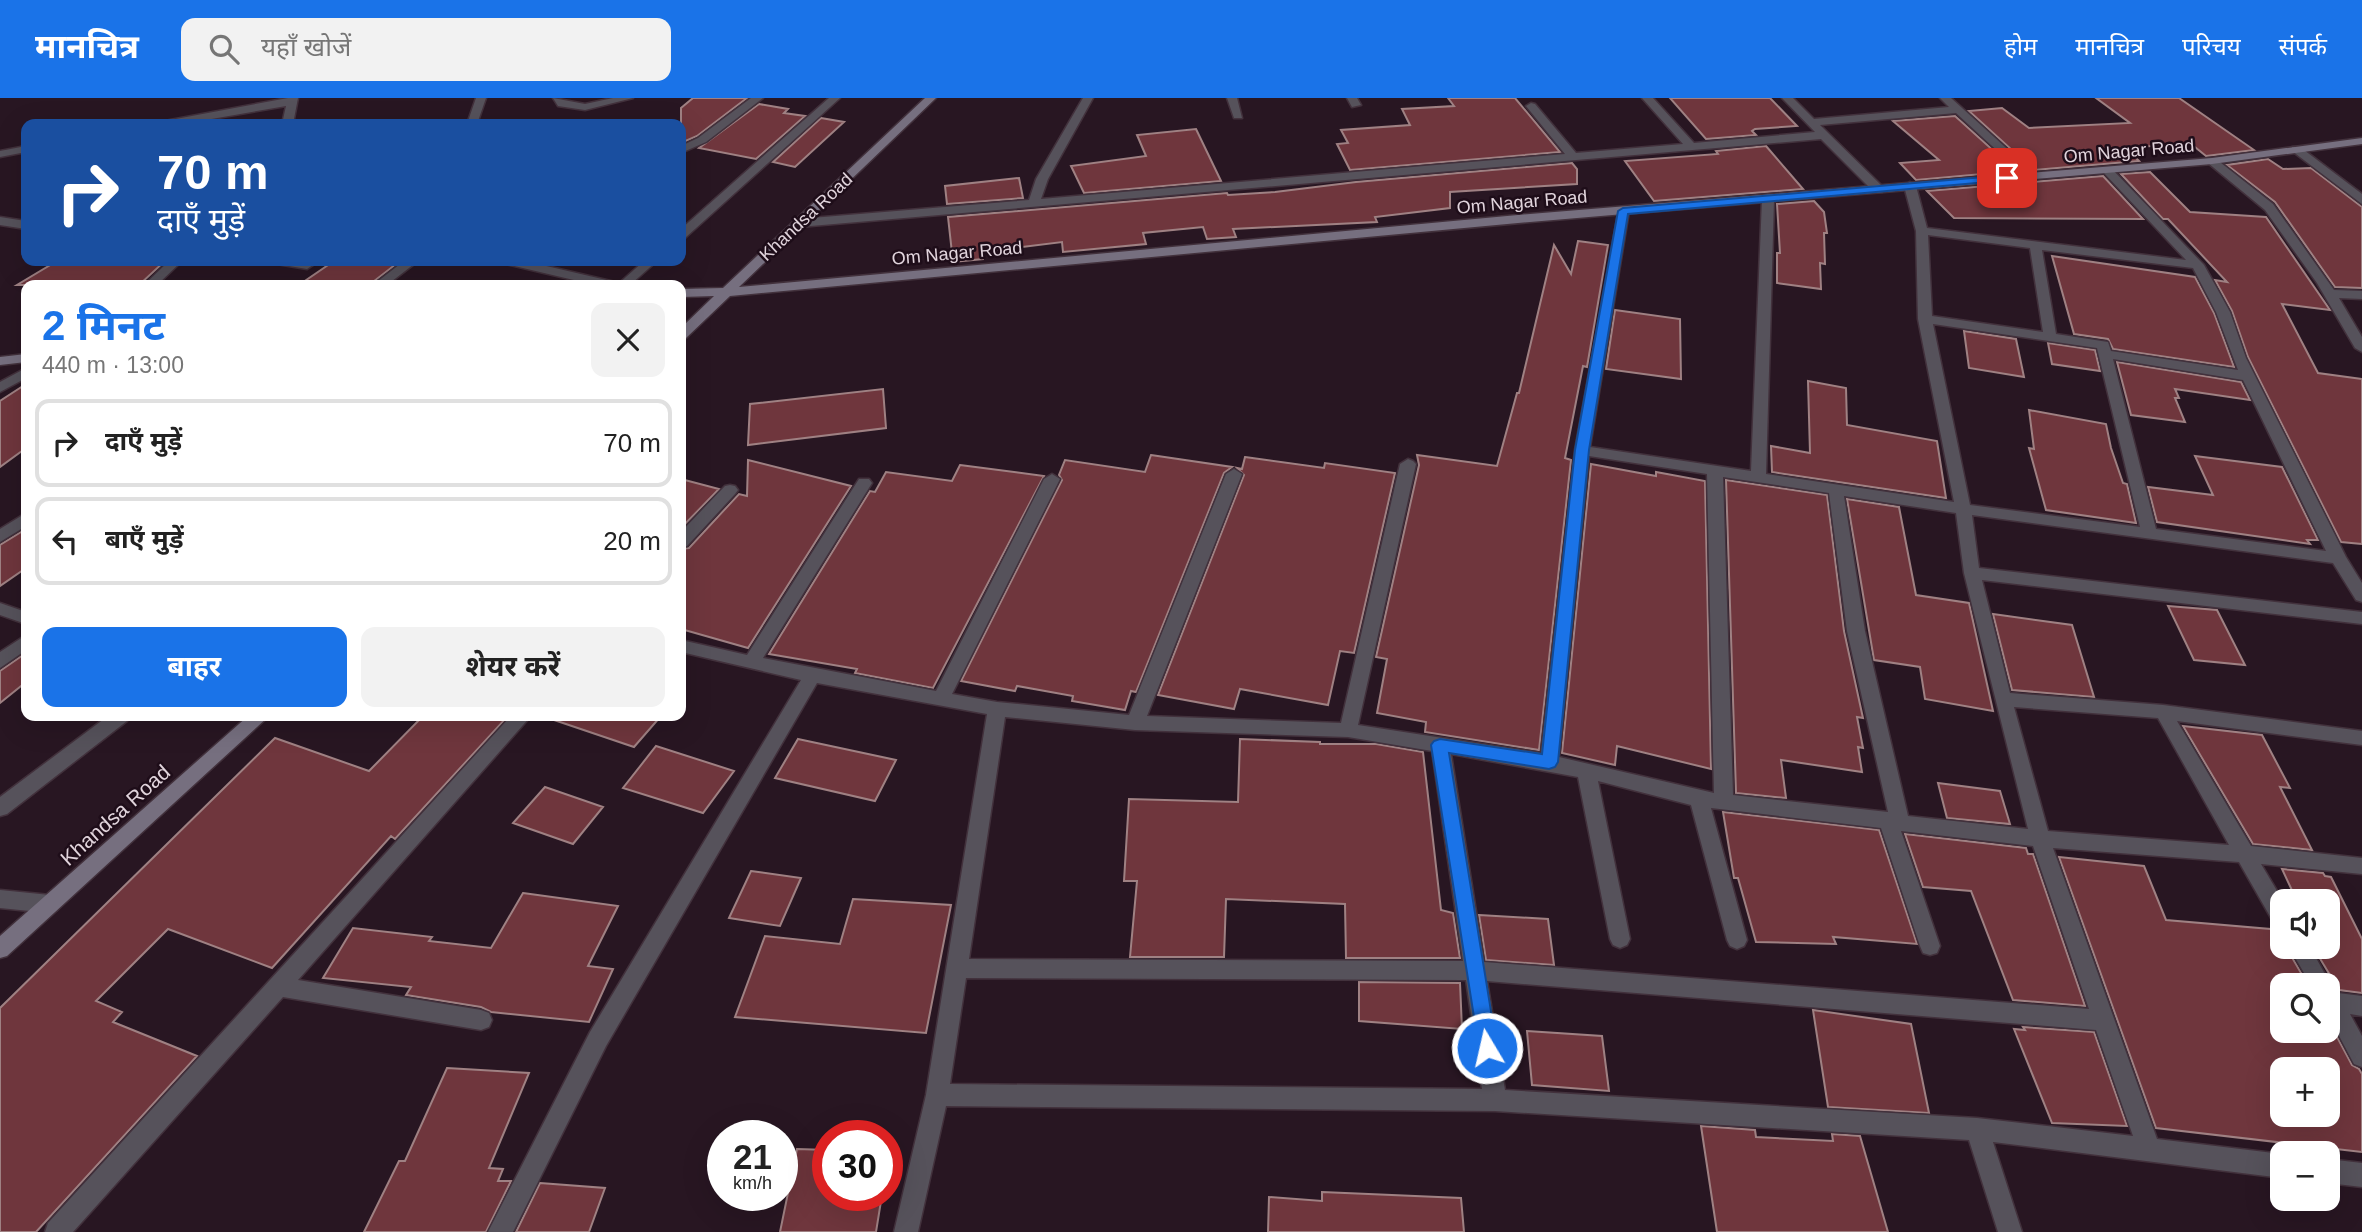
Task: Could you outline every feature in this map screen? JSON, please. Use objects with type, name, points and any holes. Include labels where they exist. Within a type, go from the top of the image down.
[{"type":"street","points":[[474,119],[481,98]]},
{"type":"street","points":[[558,98],[562,104],[585,107],[628,98]]},
{"type":"street","points":[[686,148],[702,140],[758,98]]},
{"type":"street","points":[[686,231],[835,98]]},
{"type":"street","name":"Khandsa Road","points":[[686,330],[932,98]]},
{"type":"street","points":[[1034,203],[1042,179],[1088,98]]},
{"type":"street","points":[[1232,98],[1238,116]]},
{"type":"street","points":[[1647,98],[1692,147]]},
{"type":"street","points":[[1787,98],[1878,189]]},
{"type":"street","points":[[1945,98],[2031,176]]},
{"type":"street","points":[[216,119],[293,100],[289,119]]},
{"type":"street","points":[[1531,106],[1573,156]]},
{"type":"street","points":[[1812,122],[1958,110]]},
{"type":"street","points":[[799,223],[1825,135]]},
{"type":"street","name":"Om Nagar Road","points":[[686,293],[726,292],[2212,161],[2362,141]]},
{"type":"street","points":[[2297,149],[2362,201]]},
{"type":"street","points":[[0,154],[21,150]]},
{"type":"street","points":[[2212,161],[2269,208],[2330,293],[2362,348]]},
{"type":"street","points":[[2108,170],[2198,265],[2223,312],[2247,376],[2338,558],[2362,596]]},
{"type":"street","points":[[1910,186],[1922,230],[1925,319],[1963,509],[1972,573],[2003,699],[2040,839],[2150,1151]]},
{"type":"street","points":[[1758,479],[1768,200]]},
{"type":"street","points":[[1549,762],[1582,450],[1623,211]]},
{"type":"street","points":[[0,221],[21,224]]},
{"type":"street","points":[[1922,230],[2198,265]]},
{"type":"street","points":[[2035,243],[2050,336]]},
{"type":"street","points":[[155,280],[171,266]]},
{"type":"street","points":[[387,280],[405,266]]},
{"type":"street","points":[[531,266],[589,280]]},
{"type":"street","points":[[630,280],[646,266]]},
{"type":"street","points":[[2330,293],[2362,295]]},
{"type":"street","points":[[1925,319],[2100,343],[2105,346],[2149,533]]},
{"type":"street","points":[[2107,354],[2247,376]]},
{"type":"street","points":[[0,360],[21,358]]},
{"type":"street","points":[[0,388],[21,375]]},
{"type":"street","points":[[1582,450],[1836,491],[2338,558]]},
{"type":"street","points":[[1348,730],[1408,464]]},
{"type":"street","points":[[1715,471],[1724,801]]},
{"type":"street","points":[[1135,723],[1234,474]]},
{"type":"street","points":[[941,698],[1052,479]]},
{"type":"street","points":[[751,663],[864,483]]},
{"type":"street","points":[[686,537],[730,490]]},
{"type":"street","points":[[1836,491],[1856,631],[1894,821],[1930,946]]},
{"type":"street","points":[[0,537],[21,522]]},
{"type":"street","points":[[1972,573],[2362,618]]},
{"type":"street","points":[[0,609],[21,616]]},
{"type":"street","points":[[0,662],[21,645]]},
{"type":"street","points":[[686,647],[812,676],[997,709],[1135,723],[1348,730],[1549,762],[1699,799],[2040,839],[2362,866]]},
{"type":"street","points":[[500,1232],[598,1039],[812,676]]},
{"type":"street","points":[[2003,699],[2163,712],[2362,738]]},
{"type":"street","points":[[906,1232],[937,1095],[997,709]]},
{"type":"street","points":[[2163,712],[2270,899]]},
{"type":"street","points":[[0,808],[114,721]]},
{"type":"street","name":"Khandsa Road","points":[[0,949],[254,721]]},
{"type":"street","points":[[57,1232],[518,721]]},
{"type":"street","points":[[1440,745],[1495,1100]]},
{"type":"street","points":[[1586,771],[1620,939]]},
{"type":"street","points":[[1699,799],[1737,940]]},
{"type":"street","points":[[0,899],[50,904]]},
{"type":"street","points":[[957,968],[1475,971],[2103,1020]]},
{"type":"street","points":[[281,986],[481,1020]]},
{"type":"street","points":[[2340,998],[2362,1006]]},
{"type":"street","points":[[2340,1017],[2362,1057]]},
{"type":"street","points":[[937,1095],[1495,1100],[1978,1129],[2270,1165]]},
{"type":"street","points":[[1978,1129],[2010,1232]]},
{"type":"street","points":[[2340,1172],[2362,1175]]},
{"type":"building","points":[[693,98],[747,98],[697,136],[686,141],[686,119],[681,119],[681,108]]},
{"type":"building","points":[[1448,98],[1515,98],[1560,152],[1350,170],[1337,144],[1348,143],[1341,130],[1410,125],[1402,109],[1454,106]]},
{"type":"building","points":[[1670,98],[1770,98],[1797,126],[1755,129],[1752,131],[1756,135],[1706,139]]},
{"type":"building","points":[[2096,98],[2179,98],[2254,150],[2206,156],[2190,143],[2126,148],[2139,161],[2034,170],[1969,111],[2002,108],[2029,128],[2130,123]]},
{"type":"building","points":[[759,104],[788,109],[784,113],[805,116],[756,159],[699,148]]},
{"type":"building","points":[[1955,116],[2016,171],[1916,180],[1900,163],[1939,160],[1893,121]]},
{"type":"building","points":[[821,118],[844,122],[795,167],[773,162]]},
{"type":"building","points":[[1196,129],[1221,181],[1084,193],[1071,166],[1146,156],[1137,135]]},
{"type":"building","points":[[1766,146],[1803,189],[1654,201],[1625,161],[1718,154],[1716,151]]},
{"type":"building","points":[[2268,159],[2283,169],[2311,168],[2362,207],[2362,288],[2335,287],[2275,202],[2227,165]]},
{"type":"building","points":[[1572,163],[1577,169],[1577,184],[1450,192],[1450,208],[1375,217],[1377,222],[1233,229],[1236,237],[1207,239],[1203,227],[1143,233],[1146,244],[1063,252],[1062,242],[983,252],[983,259],[953,262],[948,217],[1227,193],[1275,192]]},
{"type":"building","points":[[2150,172],[2190,212],[2266,217],[2330,310],[2282,304],[2318,373],[2362,379],[2362,544],[2341,542],[2248,357],[2232,311],[2215,280],[2227,282],[2121,174]]},
{"type":"building","points":[[2103,176],[2143,219],[1954,218],[1927,191]]},
{"type":"building","points":[[1019,178],[1023,198],[947,204],[945,186]]},
{"type":"building","points":[[1814,201],[1824,212],[1827,233],[1824,233],[1825,264],[1820,263],[1821,289],[1777,283],[1777,253],[1780,253],[1777,204]]},
{"type":"building","points":[[1578,241],[1608,245],[1587,367],[1583,366],[1565,458],[1571,460],[1539,750],[1425,732],[1426,722],[1377,713],[1387,659],[1376,657],[1419,465],[1417,455],[1497,466],[1519,393],[1554,245],[1571,274]]},
{"type":"building","points":[[2052,256],[2195,277],[2214,313],[2234,367],[2113,349],[2108,339],[2074,334]]},
{"type":"building","points":[[49,266],[160,266],[144,280],[25,280]]},
{"type":"building","points":[[327,266],[394,266],[375,280],[306,280]]},
{"type":"building","points":[[1615,310],[1680,319],[1681,379],[1606,369]]},
{"type":"building","points":[[1964,331],[2016,339],[2024,377],[1969,368]]},
{"type":"building","points":[[2048,343],[2095,350],[2100,371],[2052,364]]},
{"type":"building","points":[[2117,362],[2241,382],[2250,400],[2175,389],[2179,398],[2175,398],[2185,422],[2131,415]]},
{"type":"building","points":[[1808,381],[1846,388],[1847,425],[1937,441],[1946,498],[1772,472],[1771,446],[1810,453]]},
{"type":"building","points":[[21,387],[21,452],[0,467],[0,401]]},
{"type":"building","points":[[883,389],[886,428],[748,445],[750,404]]},
{"type":"building","points":[[2029,410],[2106,424],[2123,483],[2127,484],[2136,523],[2046,510],[2029,448],[2034,449]]},
{"type":"building","points":[[1151,455],[1232,467],[1224,473],[1136,692],[1131,691],[1125,710],[1072,701],[1073,696],[1017,686],[1015,691],[961,681],[1062,480],[1059,475],[1065,460],[1145,472]]},
{"type":"building","points":[[2195,456],[2282,467],[2318,540],[2307,540],[2310,544],[2157,522],[2148,487],[2213,495]]},
{"type":"building","points":[[1245,457],[1324,468],[1325,463],[1395,473],[1354,653],[1340,651],[1328,705],[1240,689],[1234,709],[1158,695],[1244,475],[1237,468],[1242,469]]},
{"type":"building","points":[[748,460],[851,486],[748,648],[686,630],[686,548],[739,494],[747,496]]},
{"type":"building","points":[[1591,464],[1656,476],[1656,472],[1705,481],[1711,769],[1617,746],[1615,765],[1562,753]]},
{"type":"building","points":[[960,465],[1044,476],[933,688],[855,673],[857,669],[769,654],[870,491],[875,492],[886,472],[952,481]]},
{"type":"building","points":[[686,480],[719,489],[686,523]]},
{"type":"building","points":[[1726,480],[1827,495],[1844,631],[1863,718],[1857,717],[1863,748],[1858,747],[1862,772],[1781,760],[1786,798],[1736,793]]},
{"type":"building","points":[[1847,499],[1899,507],[1916,595],[1969,603],[1993,711],[1925,699],[1920,667],[1874,660]]},
{"type":"building","points":[[21,532],[21,571],[0,586],[0,545]]},
{"type":"building","points":[[2168,606],[2217,610],[2245,665],[2194,660]]},
{"type":"building","points":[[1993,614],[2072,625],[2094,697],[2012,690]]},
{"type":"building","points":[[21,656],[21,686],[0,703],[0,671]]},
{"type":"building","points":[[418,721],[503,721],[395,839],[391,836],[272,968],[168,929],[96,1001],[122,1012],[113,1022],[197,1056],[36,1232],[0,1232],[0,1008],[275,738],[369,771]]},
{"type":"building","points":[[557,721],[657,721],[634,747]]},
{"type":"building","points":[[2183,726],[2262,735],[2290,788],[2280,787],[2312,850],[2253,844]]},
{"type":"building","points":[[798,739],[896,760],[875,801],[775,778]]},
{"type":"building","points":[[1240,739],[1376,744],[1423,752],[1441,910],[1453,913],[1460,958],[1346,958],[1345,904],[1226,899],[1224,957],[1130,957],[1137,881],[1124,881],[1129,799],[1238,802]]},
{"type":"building","points":[[656,746],[734,771],[703,813],[623,788]]},
{"type":"building","points":[[1938,783],[2000,791],[2010,824],[1947,818]]},
{"type":"building","points":[[545,787],[603,807],[573,844],[513,823]]},
{"type":"building","points":[[1723,812],[1879,830],[1917,944],[1833,937],[1836,944],[1756,942],[1738,878],[1734,878]]},
{"type":"building","points":[[1905,834],[2026,848],[2028,854],[2033,854],[2085,1006],[2013,1000],[1971,891],[1923,887]]},
{"type":"building","points":[[2059,857],[2144,866],[2166,920],[2270,929],[2270,959],[2293,959],[2301,973],[2270,973],[2270,1043],[2340,1042],[2352,1065],[2362,1074],[2362,1152],[2340,1149],[2340,1141],[2270,1141],[2156,1128]]},
{"type":"building","points":[[2282,869],[2323,873],[2331,877],[2337,889],[2291,889]]},
{"type":"building","points":[[751,871],[801,878],[780,926],[729,918]]},
{"type":"building","points":[[523,893],[618,906],[588,966],[613,969],[589,1022],[491,1012],[481,1007],[406,995],[411,987],[323,978],[353,928],[432,937],[429,941],[491,948]]},
{"type":"building","points":[[2340,895],[2362,939],[2362,993],[2340,990],[2340,973],[2329,973],[2320,959],[2340,959]]},
{"type":"building","points":[[853,899],[951,905],[926,1033],[735,1017],[765,936],[840,944]]},
{"type":"building","points":[[1479,915],[1548,919],[1554,965],[1486,960]]},
{"type":"building","points":[[1359,982],[1460,983],[1462,1029],[1359,1021]]},
{"type":"building","points":[[1813,1010],[1911,1024],[1929,1113],[1828,1107]]},
{"type":"building","points":[[2023,1027],[2094,1032],[2127,1126],[2052,1123],[2014,1029],[2025,1030]]},
{"type":"building","points":[[1527,1031],[1602,1036],[1609,1091],[1532,1085]]},
{"type":"building","points":[[447,1068],[529,1073],[489,1168],[503,1169],[498,1181],[511,1181],[486,1232],[364,1232],[399,1161],[405,1161]]},
{"type":"building","points":[[1701,1126],[1755,1130],[1756,1137],[1833,1141],[1832,1134],[1860,1136],[1888,1232],[1717,1232]]},
{"type":"building","points":[[798,1149],[812,1149],[812,1211],[879,1211],[876,1232],[780,1232],[784,1211],[798,1211]]},
{"type":"building","points":[[540,1183],[605,1188],[589,1232],[516,1232]]},
{"type":"building","points":[[1322,1192],[1461,1198],[1464,1232],[1268,1232],[1269,1197],[1322,1201]]},
{"type":"route","points":[[1487,1048],[1440,745],[1549,762],[1582,450],[1623,211],[2007,178]]}]
